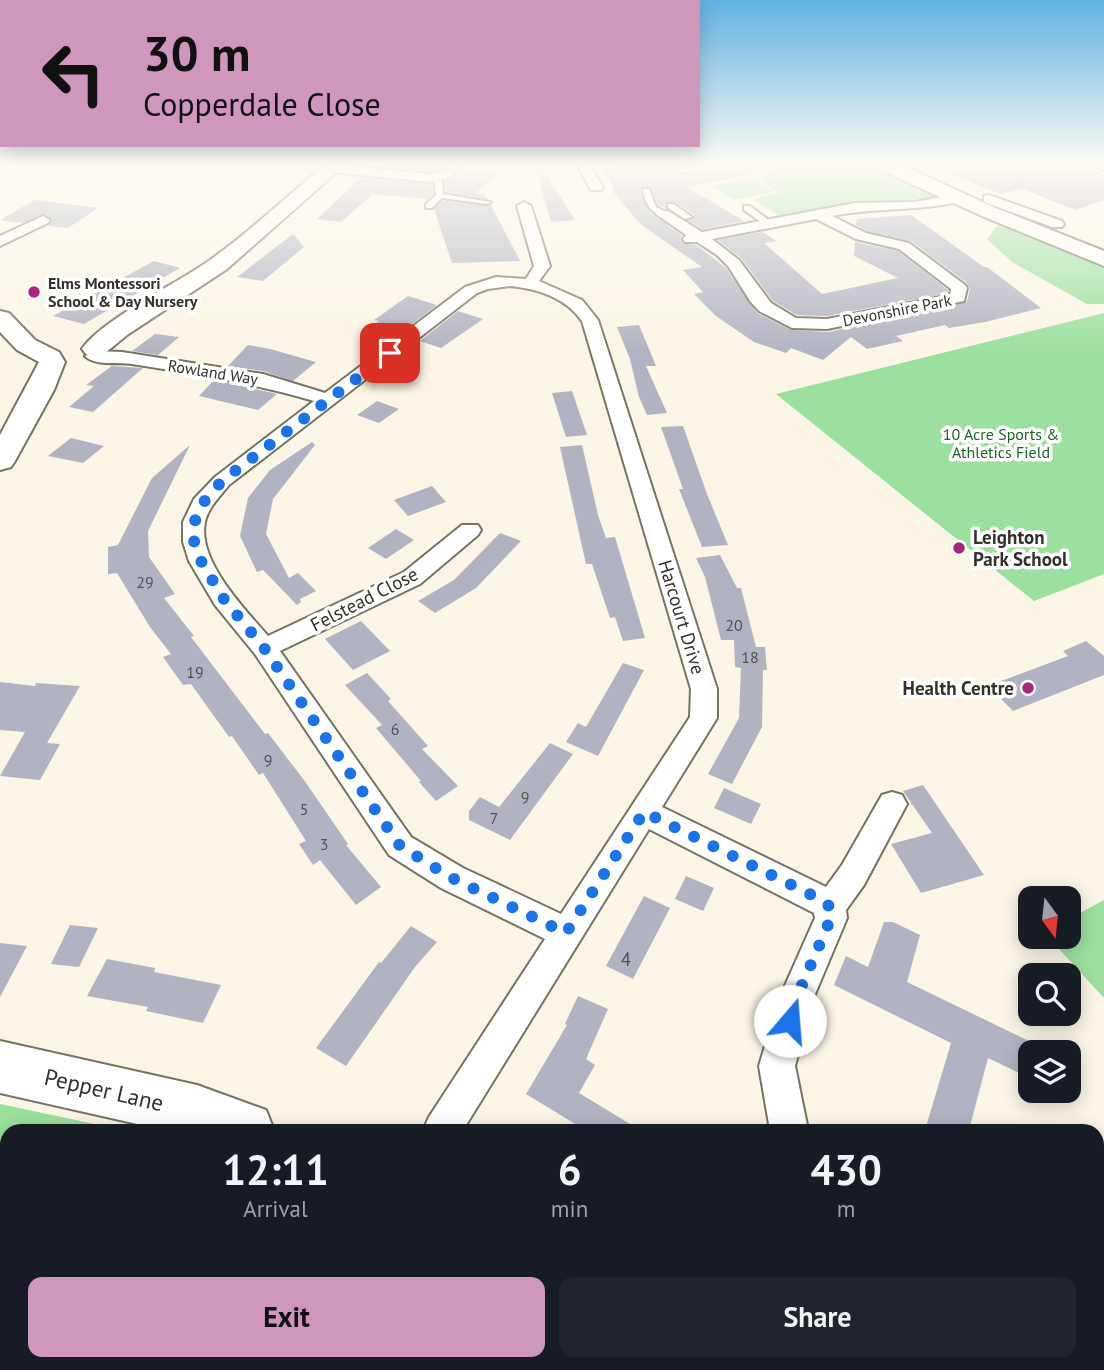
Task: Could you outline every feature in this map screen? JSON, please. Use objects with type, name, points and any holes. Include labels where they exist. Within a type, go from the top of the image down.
[{"type":"main road","points":[[0,461],[40,390],[73,354],[118,330],[229,257],[264,227]]},
{"type":"main road","points":[[1044,227],[1104,259]]},
{"type":"main road","points":[[0,317],[26,345],[73,354]]},
{"type":"main road","name":"Pepper Lane","points":[[0,1067],[136,1096],[197,1112],[230,1124]]},
{"type":"street","points":[[0,243],[30,227]]},
{"type":"street","points":[[529,285],[542,266],[530,227]]},
{"type":"street","name":"Devonshire Park","points":[[685,227],[694,238],[734,263],[756,298],[765,307],[792,323],[827,324],[958,298],[959,288],[918,254],[895,243],[861,236],[843,227]]},
{"type":"street","points":[[694,238],[760,227]]},
{"type":"street","points":[[1047,228],[1079,232]]},
{"type":"street","name":"Harcourt Drive","points":[[446,1124],[703,718],[704,689],[590,320],[577,304],[553,292],[499,281],[482,284],[471,290],[222,481],[202,504],[194,523],[194,541],[201,561],[223,598],[264,648],[400,846],[452,878],[566,933]]},
{"type":"street","name":"Rowland Way","points":[[73,354],[122,357],[263,380],[330,400]]},
{"type":"street","name":"Felstead Close","points":[[264,648],[412,578],[448,550],[455,534]]},
{"type":"street","points":[[830,907],[853,875],[891,804]]},
{"type":"street","points":[[644,812],[824,901],[830,907],[831,918],[796,999],[777,1066],[788,1124]]},
{"type":"green space","points":[[996,227],[1003,227],[1104,266],[1104,304],[1087,304],[1012,262],[987,239]]},
{"type":"green space","name":"10 Acre Sports & Athletics Field","points":[[1104,313],[1104,574],[1034,601],[776,394]]},
{"type":"green space","points":[[1104,900],[1104,998],[1081,973],[1081,963],[1072,963],[1059,949],[1082,948],[1082,912]]},
{"type":"green space","points":[[0,1104],[95,1124],[0,1124]]},
{"type":"building","points":[[440,227],[502,227],[520,261],[452,263]]},
{"type":"building","points":[[644,227],[670,227],[682,236],[680,239],[683,243],[696,245],[726,268],[757,313],[791,330],[828,332],[967,302],[970,289],[967,283],[911,241],[860,227],[928,227],[1041,308],[985,322],[949,328],[945,325],[896,336],[903,341],[867,349],[851,337],[823,360],[791,348],[786,353],[754,342],[716,316],[694,294],[703,292],[683,270],[702,267]]},
{"type":"building","points":[[762,232],[777,241],[764,243],[822,294],[898,278],[854,256],[855,242],[898,251],[948,290],[948,293],[827,316],[797,315],[773,301],[741,258],[718,240]]},
{"type":"building","points":[[293,234],[304,247],[263,281],[237,277]]},
{"type":"building","points":[[154,261],[180,268],[84,324],[53,316]]},
{"type":"building","points":[[408,296],[437,305],[399,334],[372,325],[379,321],[374,320]]},
{"type":"building","points":[[458,311],[483,319],[441,348],[420,341]]},
{"type":"building","points":[[639,325],[656,366],[646,366],[667,413],[647,415],[617,327]]},
{"type":"building","points":[[155,334],[179,337],[158,355],[132,351]]},
{"type":"building","points":[[248,345],[316,362],[293,381],[263,371],[228,366]]},
{"type":"building","points":[[112,366],[143,368],[93,412],[69,407],[94,386],[86,385]]},
{"type":"building","points":[[214,380],[277,394],[258,410],[199,396]]},
{"type":"building","points":[[572,391],[587,435],[566,437],[552,393]]},
{"type":"building","points":[[377,401],[399,409],[379,423],[357,415]]},
{"type":"building","points":[[683,426],[728,545],[702,547],[679,489],[683,489],[661,427]]},
{"type":"building","points":[[71,438],[104,446],[83,463],[48,456]]},
{"type":"building","points":[[312,442],[315,445],[273,499],[266,534],[289,578],[298,573],[316,591],[300,599],[301,602],[297,605],[263,570],[257,572],[240,536],[248,498],[270,470]]},
{"type":"building","points":[[190,445],[148,531],[149,557],[175,594],[164,598],[194,636],[191,637],[304,780],[348,844],[346,845],[381,887],[356,905],[320,860],[313,865],[299,844],[306,841],[263,773],[259,775],[191,684],[183,685],[163,657],[171,654],[150,627],[117,573],[108,574],[108,547],[118,545],[152,478]]},
{"type":"building","points":[[582,445],[598,515],[606,538],[615,537],[645,638],[623,641],[615,617],[610,618],[592,564],[586,564],[560,447]]},
{"type":"building","points":[[432,486],[446,502],[408,516],[394,500]]},
{"type":"building","points":[[396,529],[414,540],[386,559],[368,548]]},
{"type":"building","points":[[500,533],[521,541],[476,588],[435,613],[418,601],[454,580]]},
{"type":"building","points":[[720,555],[737,588],[741,588],[756,647],[765,647],[767,670],[763,670],[762,727],[732,784],[708,774],[739,718],[741,668],[735,667],[734,640],[721,640],[705,577],[696,558]]},
{"type":"building","points":[[361,621],[390,651],[353,670],[325,639]]},
{"type":"building","points":[[1086,641],[1104,656],[1104,675],[1013,711],[988,686],[1068,656],[1063,651]]},
{"type":"building","points":[[623,663],[644,670],[598,756],[566,742],[578,723],[586,727]]},
{"type":"building","points":[[367,673],[428,746],[422,749],[458,786],[436,801],[376,728],[382,725],[345,685]]},
{"type":"building","points":[[0,682],[35,686],[36,683],[80,686],[47,743],[60,744],[40,780],[0,776],[25,732],[0,730]]},
{"type":"building","points":[[550,743],[573,754],[510,840],[469,820],[469,811],[480,797],[499,807]]},
{"type":"building","points":[[923,785],[984,875],[921,893],[891,844],[932,833],[903,791]]},
{"type":"building","points":[[724,788],[761,804],[751,824],[714,808]]},
{"type":"building","points":[[686,876],[714,888],[703,911],[675,899]]},
{"type":"building","points":[[644,896],[670,908],[633,979],[606,966]]},
{"type":"building","points":[[884,922],[893,922],[920,935],[907,982],[1027,1040],[1018,1040],[1018,1073],[988,1058],[971,1124],[927,1124],[951,1043],[834,985],[846,956],[868,967]]},
{"type":"building","points":[[70,925],[98,928],[79,967],[51,964]]},
{"type":"building","points":[[411,926],[437,942],[415,967],[346,1066],[316,1048],[379,962],[381,963]]},
{"type":"building","points":[[0,943],[27,946],[0,997]]},
{"type":"building","points":[[107,959],[155,968],[154,972],[221,985],[203,1023],[146,1011],[148,1007],[87,996]]},
{"type":"building","points":[[578,996],[608,1009],[586,1059],[595,1065],[579,1093],[630,1124],[575,1124],[526,1094],[567,1025],[565,1024]]},
{"type":"place","name":"Elms Montessori School & Day Nursery","points":[[34,292]]},
{"type":"place","name":"Leighton Park School","points":[[959,548]]},
{"type":"place","name":"Health Centre","points":[[1028,688]]},
{"type":"route","points":[[390,353],[222,481],[202,504],[194,523],[194,541],[201,561],[223,598],[264,648],[400,846],[452,878],[566,933],[644,812],[824,901],[830,907],[831,918],[796,999],[790,1021]]}]
